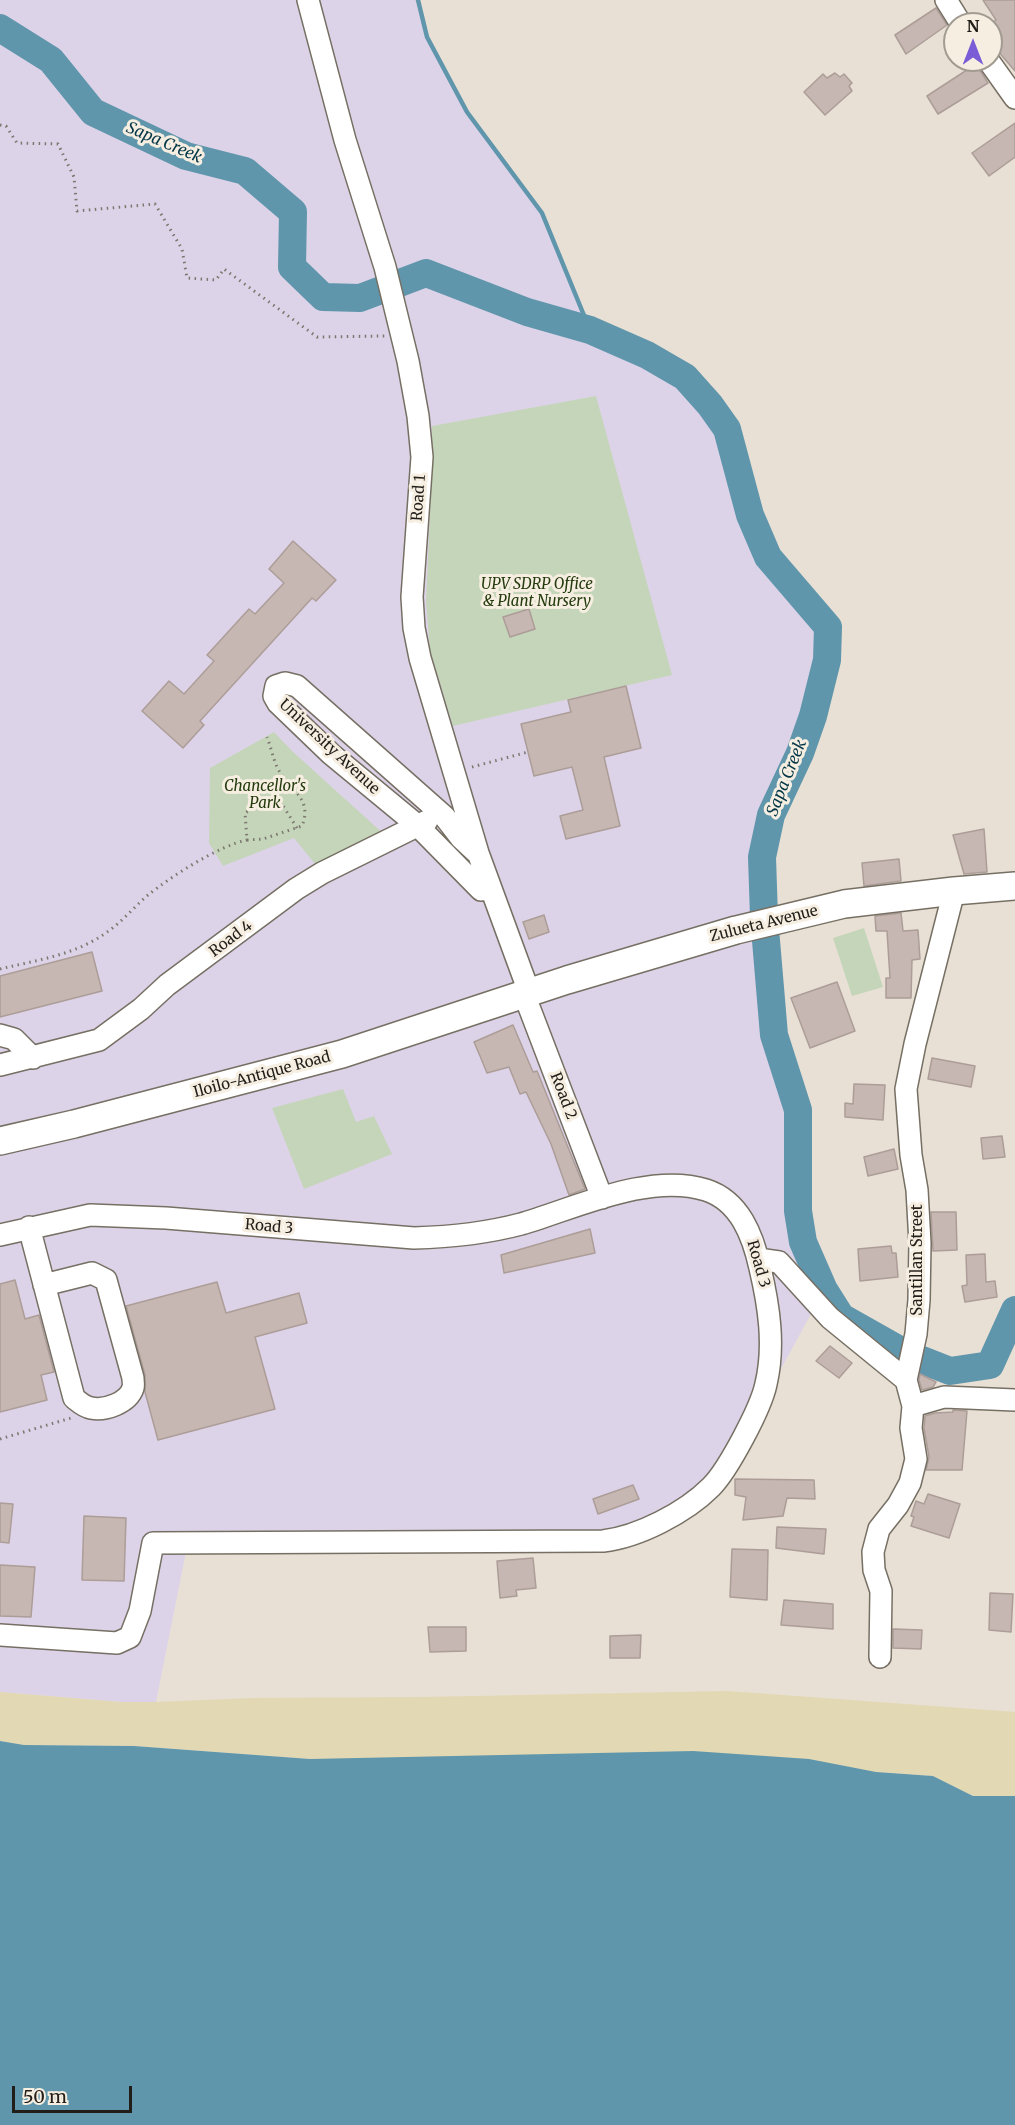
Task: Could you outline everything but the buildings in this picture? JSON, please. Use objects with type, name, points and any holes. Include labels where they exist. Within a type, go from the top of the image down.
[{"type":"main road","name":"Zulueta Avenue","points":[[524,994],[736,930],[844,904],[1015,886]]},
{"type":"main road","name":"Iloilo-Antique Road","points":[[0,1141],[342,1054],[524,994]]},
{"type":"street","name":"Road 1","points":[[308,0],[345,140],[385,267],[402,335],[418,416],[422,458],[413,586],[414,628],[420,658],[452,772],[455,813],[470,846],[524,994]]},
{"type":"street","points":[[1000,72],[1011,84]]},
{"type":"street","name":"University Avenue","points":[[455,813],[297,686],[285,683],[276,686],[274,696],[278,703],[332,754],[417,825],[481,890]]},
{"type":"street","name":"Road 4","points":[[0,1065],[99,1040],[141,1009],[167,985],[296,889],[322,873],[417,825],[455,813]]},
{"type":"street","name":"Road 1","points":[[470,846],[481,890],[524,994]]},
{"type":"street","name":"Santillan Street","points":[[880,1657],[881,1591],[874,1570],[873,1552],[879,1529],[898,1505],[910,1483],[916,1458],[912,1428],[913,1406],[906,1380],[916,1334],[920,1244],[917,1190],[911,1155],[906,1089],[915,1044],[954,891]]},
{"type":"street","name":"Road 2","points":[[524,994],[602,1198]]},
{"type":"street","points":[[0,1035],[14,1039],[33,1058]]},
{"type":"street","name":"Road 3","points":[[0,1234],[90,1215],[166,1218],[414,1238],[447,1237],[520,1224],[602,1198],[649,1187],[676,1186],[707,1191],[722,1197],[735,1208],[744,1223],[758,1259],[765,1286],[771,1333],[770,1362],[764,1392],[741,1441],[712,1486],[692,1502],[655,1524],[627,1536],[603,1541],[153,1542],[140,1611],[130,1637],[117,1643],[0,1635]]},
{"type":"street","points":[[29,1227],[44,1285],[74,1398],[83,1405],[93,1408],[110,1406],[125,1400],[133,1388],[133,1378],[106,1280],[92,1273],[44,1285]]},
{"type":"street","points":[[758,1259],[780,1262],[830,1318],[906,1380]]},
{"type":"street","points":[[913,1406],[944,1397],[1015,1400]]},
{"type":"path","points":[[0,125],[6,126],[17,143],[58,144],[74,177],[77,211],[155,204],[182,249],[187,278],[216,280],[224,269],[317,337],[402,335]]},
{"type":"path","points":[[0,969],[79,949],[108,932],[148,895],[192,866],[236,842],[262,839],[302,826],[307,814],[303,800],[278,769],[267,737]]},
{"type":"path","points":[[452,772],[528,752]]},
{"type":"path","points":[[247,840],[245,813],[255,807],[260,797],[280,801],[297,828]]},
{"type":"path","points":[[0,1439],[76,1417]]},
{"type":"shaded area","points":[[0,0],[418,0],[427,37],[467,112],[542,213],[590,330],[647,355],[685,377],[710,405],[727,429],[750,515],[768,557],[828,627],[827,660],[813,716],[800,753],[771,815],[762,857],[762,885],[774,1035],[798,1110],[798,1211],[803,1242],[824,1290],[751,1424],[694,1494],[620,1534],[186,1552],[156,1702],[121,1702],[0,1692]]},
{"type":"green space","name":"UPV SDRP Office & Plant Nursery","points":[[596,396],[672,675],[453,726],[430,650],[426,601],[432,426]]},
{"type":"green space","name":"Chancellor's Park","points":[[274,732],[387,837],[315,864],[294,838],[223,866],[209,843],[210,768]]},
{"type":"green space","points":[[864,928],[883,987],[852,996],[833,938]]},
{"type":"green space","points":[[343,1089],[356,1122],[374,1116],[392,1154],[304,1189],[272,1108]]},
{"type":"sand","points":[[728,1691],[1015,1712],[1015,1796],[973,1796],[933,1776],[876,1772],[310,1759],[134,1746],[24,1745],[0,1741],[0,1692],[121,1702],[156,1702],[253,1698]]},
{"type":"water","points":[[0,1741],[24,1745],[134,1746],[310,1759],[693,1751],[809,1759],[876,1772],[933,1776],[973,1796],[1015,1796],[1015,2125],[0,2125]]},
{"type":"waterway","name":"Sapa Creek","points":[[418,0],[427,37],[467,112],[542,213],[590,330]]},
{"type":"waterway","name":"Sapa Creek","points":[[0,28],[51,60],[93,112],[186,156],[245,171],[293,212],[292,267],[323,297],[360,298],[426,273],[527,312],[590,330],[647,355],[685,377],[710,405],[727,429],[750,515],[768,557],[828,627],[827,660],[813,716],[800,753],[771,815],[762,857],[764,917],[774,1035],[798,1110],[798,1211],[803,1242],[824,1290],[841,1317],[903,1352]]},
{"type":"waterway","name":"Sapa Creek","points":[[922,1360],[950,1371],[990,1365],[1015,1310]]}]
